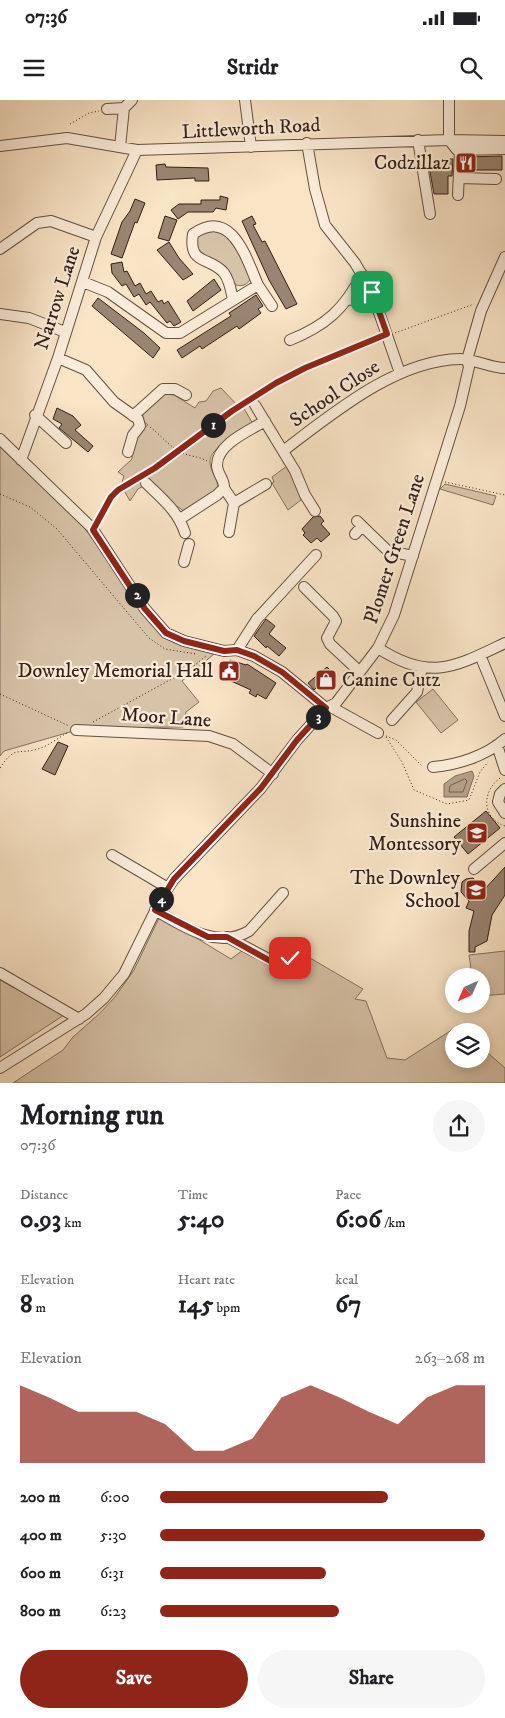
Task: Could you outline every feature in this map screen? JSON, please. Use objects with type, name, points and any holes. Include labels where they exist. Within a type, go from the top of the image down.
[{"type":"street","points":[[120,147],[124,108],[132,100]]},
{"type":"street","points":[[244,100],[251,147]]},
{"type":"street","points":[[449,100],[450,140],[453,146],[460,150],[505,149]]},
{"type":"street","points":[[107,109],[124,108]]},
{"type":"street","name":"Littleworth Road","points":[[0,146],[67,138],[137,150],[418,140],[505,141]]},
{"type":"street","points":[[418,140],[430,214]]},
{"type":"street","points":[[308,143],[314,189],[324,225],[362,274],[374,297],[400,373]]},
{"type":"street","name":"Narrow Lane","points":[[21,460],[35,415],[58,358],[96,237],[137,150]]},
{"type":"street","points":[[458,195],[460,150]]},
{"type":"street","points":[[458,178],[496,179]]},
{"type":"street","points":[[0,249],[37,223],[51,221],[96,237]]},
{"type":"street","points":[[233,300],[225,274],[218,268],[198,258],[193,252],[191,245],[193,234],[202,228],[222,229],[236,238],[258,285],[272,306]]},
{"type":"street","name":"Plomer Green Lane","points":[[0,1068],[94,1007],[124,974],[155,910],[168,888],[183,869],[273,774],[297,740],[360,672],[378,648],[394,615],[468,379],[470,367],[467,360],[483,307],[505,257]]},
{"type":"street","points":[[290,340],[323,324],[346,300],[362,274]]},
{"type":"street","points":[[83,282],[108,292],[157,329],[174,335],[184,332],[258,285]]},
{"type":"street","points":[[346,300],[374,297]]},
{"type":"street","points":[[0,314],[29,318],[65,332]]},
{"type":"street","points":[[58,358],[86,370],[114,402],[137,421]]},
{"type":"street","name":"School Close","points":[[283,451],[363,393],[400,373],[438,363],[467,360],[505,368]]},
{"type":"street","points":[[128,452],[137,421],[163,389],[175,389],[186,395]]},
{"type":"street","points":[[252,401],[283,451],[315,510]]},
{"type":"street","points":[[35,415],[66,443]]},
{"type":"street","points":[[229,532],[234,503],[224,488],[217,469],[217,462],[222,450],[265,421]]},
{"type":"street","points":[[0,439],[93,530],[145,609],[166,633],[210,652],[237,650],[254,656],[282,672],[329,707],[381,734]]},
{"type":"street","points":[[146,483],[172,508],[180,519],[185,532]]},
{"type":"street","points":[[234,503],[266,484]]},
{"type":"street","points":[[180,519],[217,495],[224,488]]},
{"type":"street","points":[[358,527],[388,551],[413,556]]},
{"type":"street","points":[[184,562],[189,544]]},
{"type":"street","points":[[237,650],[257,619],[316,555]]},
{"type":"street","points":[[304,587],[336,621],[327,638],[330,644],[360,672]]},
{"type":"street","points":[[378,648],[397,659],[422,667],[448,668],[461,665],[505,643]]},
{"type":"street","points":[[480,655],[505,716]]},
{"type":"street","points":[[392,720],[418,692],[422,667]]},
{"type":"street","name":"Moor Lane","points":[[76,730],[209,736],[233,744],[273,774]]},
{"type":"street","points":[[433,767],[457,763],[501,742],[505,770]]},
{"type":"street","points":[[505,789],[500,794],[498,802],[505,813]]},
{"type":"street","points":[[474,869],[505,842]]},
{"type":"street","points":[[112,855],[168,888]]},
{"type":"street","points":[[155,910],[208,937],[227,937],[241,935],[248,931],[283,893]]},
{"type":"street","points":[[227,937],[276,963],[290,958],[297,945]]},
{"type":"street","points":[[0,973],[79,1018]]},
{"type":"path","points":[[70,124],[89,113],[107,109]]},
{"type":"path","points":[[93,530],[111,497],[118,490],[179,452],[252,401],[305,368],[387,334],[473,304],[483,307]]},
{"type":"path","points":[[137,421],[154,430],[179,452],[201,458],[211,465]]},
{"type":"path","points":[[436,480],[505,495]]},
{"type":"path","points":[[0,494],[30,507],[57,530],[148,638],[165,649],[210,652]]},
{"type":"path","points":[[93,722],[190,669],[210,652]]},
{"type":"path","points":[[0,694],[76,730]]},
{"type":"path","points":[[0,768],[7,757],[18,751],[38,749],[76,730]]},
{"type":"path","points":[[381,734],[402,762],[414,790],[446,804],[469,800],[480,772],[491,757]]},
{"type":"shaded area","points":[[201,230],[229,233],[251,278],[247,283],[241,286],[236,285],[224,266],[199,253],[194,238]]},
{"type":"shaded area","points":[[221,388],[239,407],[242,405],[253,424],[220,445],[211,456],[210,465],[218,488],[184,511],[145,485],[138,489],[130,501],[121,485],[124,476],[118,472],[132,459],[132,451],[138,432],[148,425],[142,420],[143,414],[165,394],[174,395],[195,408],[199,402],[206,401],[213,391]]},
{"type":"shaded area","points":[[0,447],[83,526],[161,635],[175,643],[214,654],[182,681],[199,702],[186,712],[183,727],[84,728],[4,751],[0,756]]},
{"type":"shaded area","points":[[287,466],[301,496],[301,500],[288,510],[272,483],[274,482],[272,477]]},
{"type":"shaded area","points":[[445,484],[496,496],[493,505],[440,489]]},
{"type":"shaded area","points":[[433,689],[458,720],[441,733],[416,702]]},
{"type":"shaded area","points":[[160,916],[231,959],[243,950],[264,963],[278,969],[294,972],[302,971],[310,958],[363,989],[355,999],[366,1001],[387,1058],[405,1060],[445,1034],[445,1068],[490,1068],[490,1055],[505,1068],[505,1083],[13,1083],[63,1050],[73,1037],[115,997],[134,970]]},
{"type":"shaded area","points":[[505,951],[505,994],[490,995],[490,968],[471,968],[469,955]]},
{"type":"shaded area","points":[[0,980],[64,1015],[0,1057]]},
{"type":"water","points":[[472,771],[474,776],[467,797],[444,797],[444,784],[455,776]]},
{"type":"building","points":[[502,156],[502,170],[466,170],[467,157]]},
{"type":"building","points":[[453,159],[452,176],[448,176],[448,194],[434,194],[428,161]]},
{"type":"building","points":[[165,164],[166,167],[208,168],[209,181],[195,181],[195,178],[157,180],[156,165]]},
{"type":"building","points":[[220,196],[228,198],[226,210],[216,208],[213,212],[188,212],[178,219],[171,210],[179,204],[201,204],[201,200],[220,200]]},
{"type":"building","points":[[135,199],[145,203],[137,223],[135,222],[122,258],[111,254],[122,222],[130,211]]},
{"type":"building","points":[[165,216],[177,220],[169,241],[158,238]]},
{"type":"building","points":[[252,216],[256,224],[253,225],[262,242],[265,241],[297,304],[286,309],[269,280],[242,221]]},
{"type":"building","points":[[169,242],[179,258],[193,274],[183,280],[157,250]]},
{"type":"building","points":[[122,262],[124,272],[127,271],[135,286],[140,283],[146,294],[151,291],[158,302],[162,300],[164,304],[168,301],[181,322],[174,326],[170,321],[167,323],[150,302],[146,305],[139,294],[134,297],[126,284],[122,286],[112,273],[111,264]]},
{"type":"building","points":[[214,279],[221,290],[193,311],[187,301]]},
{"type":"building","points":[[256,295],[263,306],[258,309],[261,313],[239,329],[237,326],[202,349],[200,346],[182,358],[177,350],[231,316],[229,313]]},
{"type":"building","points":[[98,298],[144,333],[160,348],[153,358],[92,306]]},
{"type":"building","points":[[57,408],[73,416],[81,425],[75,430],[93,446],[88,452],[59,428],[62,424],[53,419]]},
{"type":"building","points":[[320,516],[324,521],[321,524],[330,534],[321,542],[317,538],[311,543],[303,535],[305,533],[302,529],[313,517]]},
{"type":"building","points":[[266,619],[275,626],[269,634],[286,648],[279,656],[267,646],[266,648],[254,636]]},
{"type":"building","points":[[230,660],[247,664],[276,683],[266,699],[257,694],[256,697],[249,693],[251,690],[220,676],[223,665],[227,667]]},
{"type":"building","points":[[327,667],[336,676],[326,686],[322,682],[314,690],[308,683]]},
{"type":"building","points":[[58,742],[68,746],[55,775],[42,769]]},
{"type":"building","name":"Sunshine Montessory","points":[[486,811],[500,828],[468,854],[454,837]]},
{"type":"building","name":"The Downley School","points":[[505,867],[505,895],[492,915],[487,941],[475,947],[475,952],[469,952],[469,931],[474,911],[466,908],[469,901],[461,892],[462,882],[473,878],[484,890]]},
{"type":"place","name":"Codzillaz","points":[[466,163]]},
{"type":"place","name":"Downley Memorial Hall","points":[[229,671]]},
{"type":"place","name":"Canine Cutz","points":[[326,680]]},
{"type":"place","name":"Sunshine Montessory","points":[[477,833]]},
{"type":"place","name":"The Downley School","points":[[476,890]]},
{"type":"route","points":[[290,958],[280,963],[272,962],[227,937],[208,937],[155,910],[174,879],[261,788],[297,740],[326,708],[282,672],[254,656],[237,650],[224,651],[184,641],[166,633],[145,609],[119,566],[93,530],[111,497],[118,490],[175,455],[232,411],[276,383],[305,368],[387,334],[372,292]]}]
